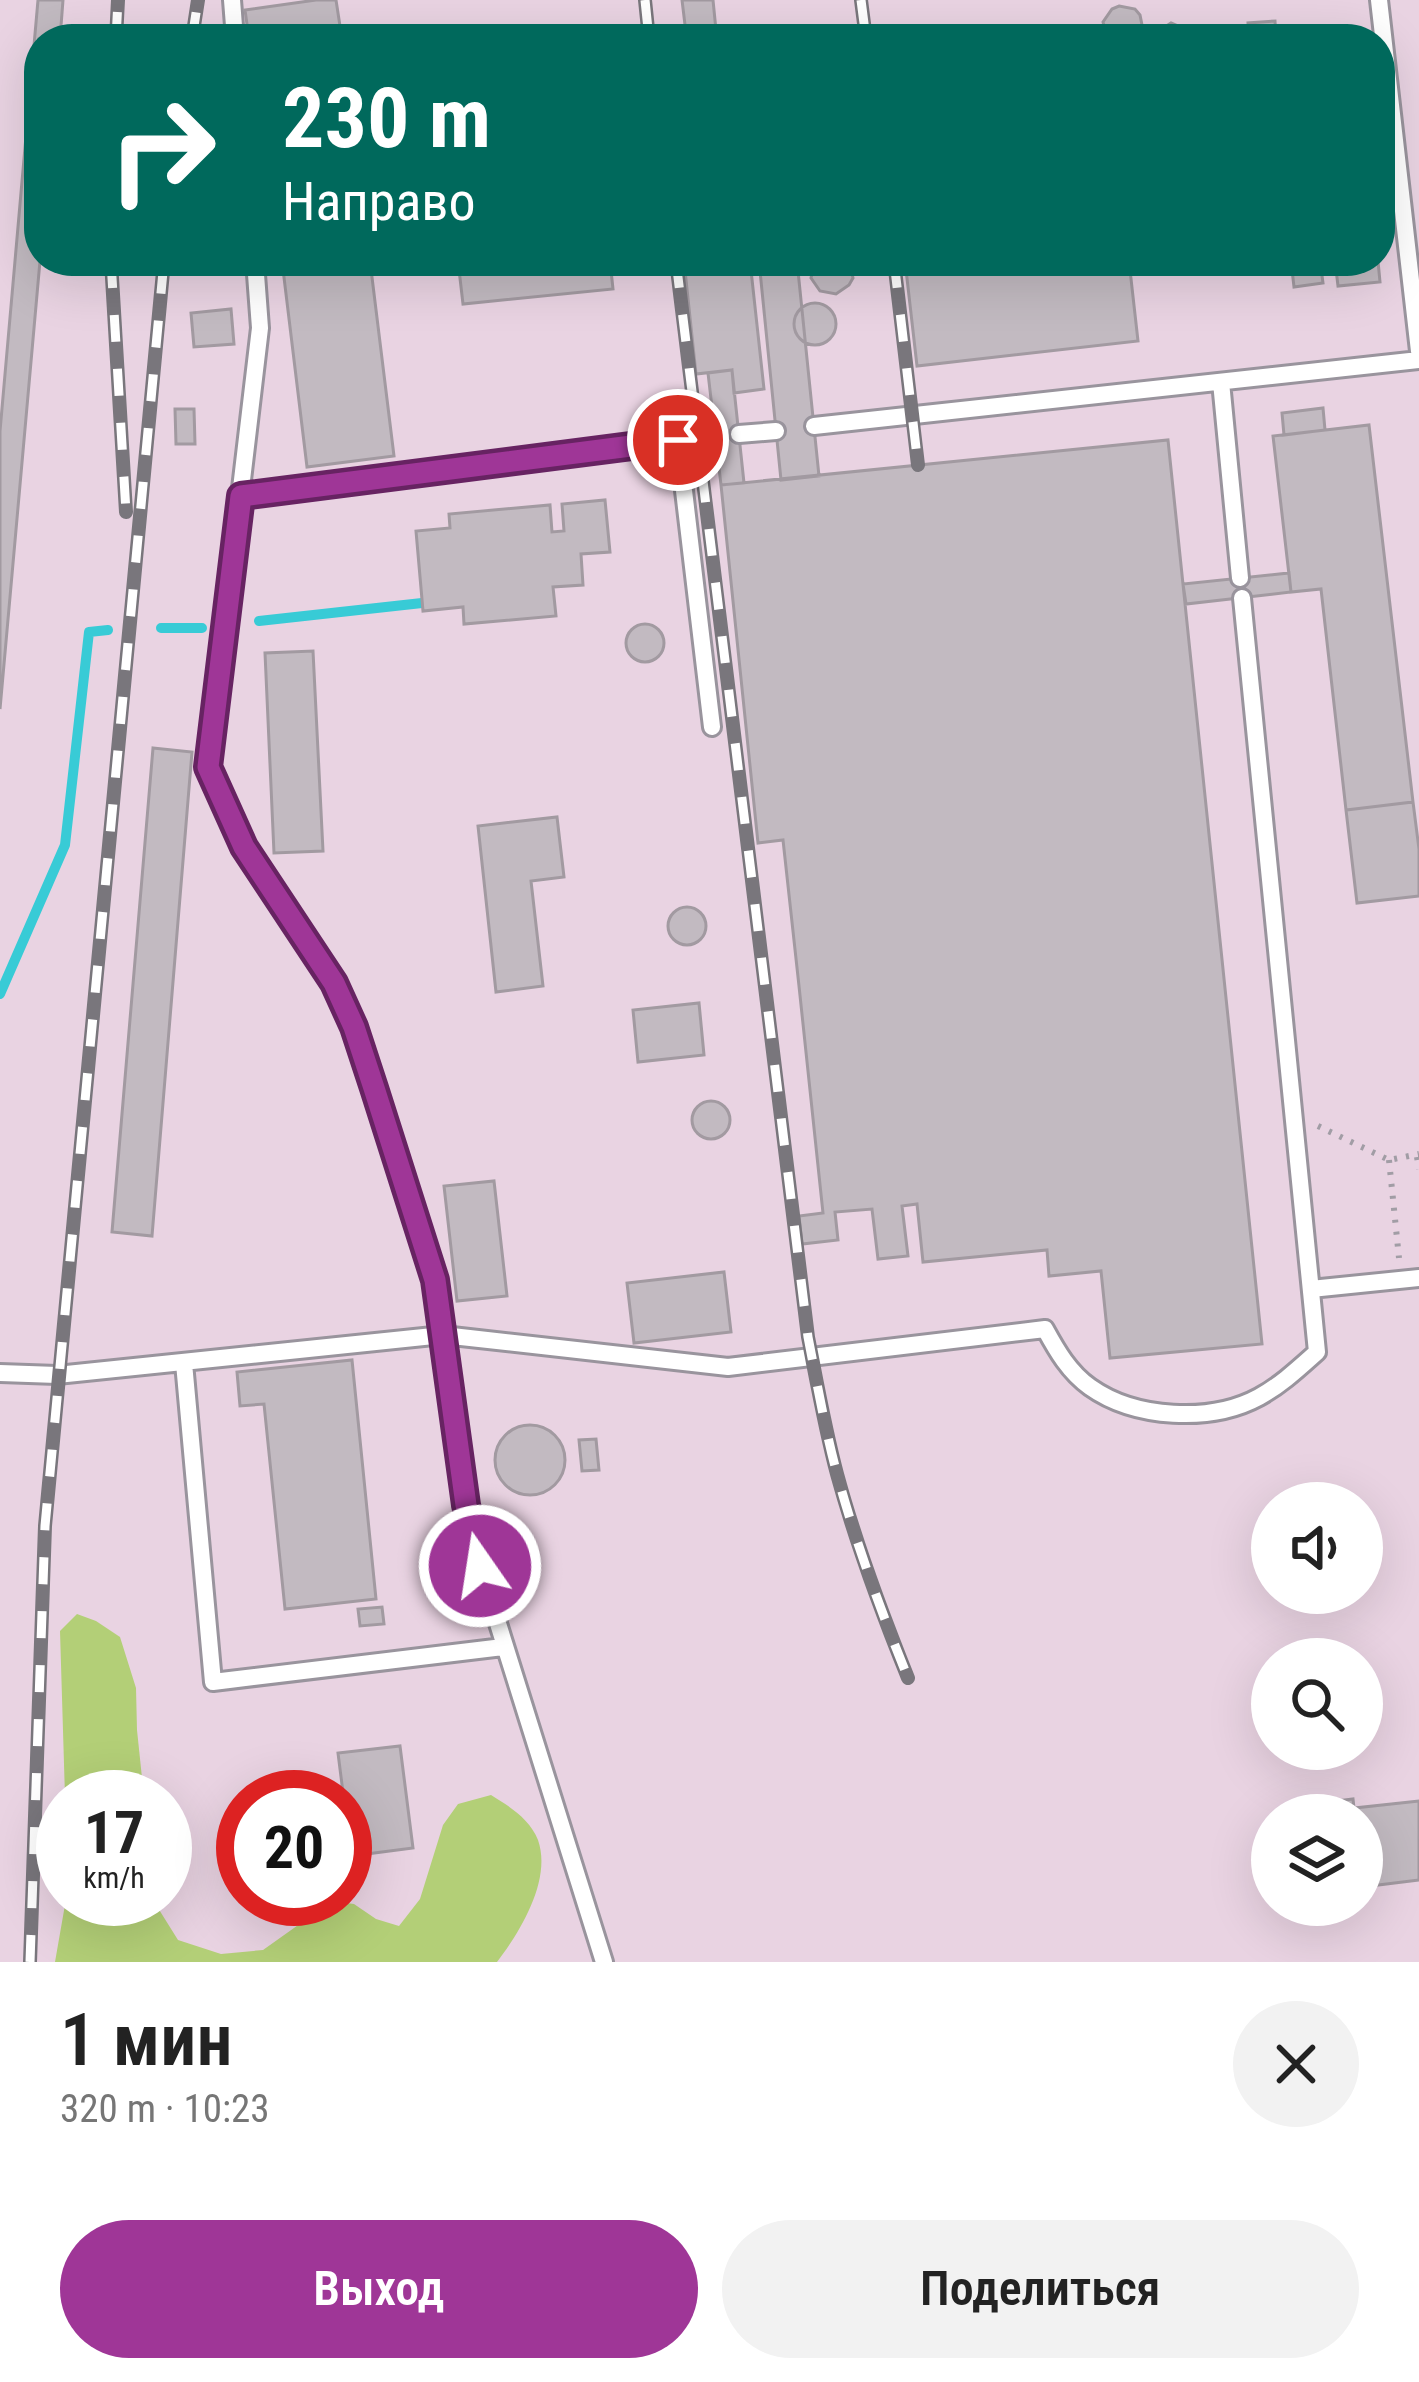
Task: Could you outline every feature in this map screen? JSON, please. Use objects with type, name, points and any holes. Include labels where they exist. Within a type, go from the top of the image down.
[{"type":"lane","points":[[814,426],[1419,356],[1395,133]]},
{"type":"lane","points":[[255,276],[260,328],[208,767],[244,847],[334,983],[354,1027],[435,1280],[466,1505],[503,1647],[604,1962]]},
{"type":"lane","points":[[1220,382],[1240,578]]},
{"type":"lane","points":[[739,434],[776,431]]},
{"type":"lane","points":[[241,496],[715,436]]},
{"type":"lane","points":[[678,440],[712,728]]},
{"type":"lane","points":[[0,1372],[57,1375],[442,1335],[728,1367],[1046,1329],[1059,1355],[1089,1386],[1115,1401],[1173,1413],[1226,1410],[1258,1398],[1317,1352],[1242,598]]},
{"type":"lane","points":[[1311,1289],[1410,1279]]},
{"type":"lane","points":[[184,1363],[213,1682],[503,1647]]},
{"type":"path","points":[[1294,1115],[1389,1160],[1418,1156],[1419,1169]]},
{"type":"path","points":[[1389,1160],[1410,1279]]},
{"type":"shaded area","points":[[0,0],[1419,0],[1419,1962],[0,1962]]},
{"type":"green space","points":[[77,1614],[120,1637],[136,1688],[141,1770],[64,1770],[60,1631]]},
{"type":"green space","points":[[491,1795],[530,1826],[538,1840],[541,1872],[537,1888],[497,1962],[55,1962],[61,1926],[169,1926],[178,1940],[221,1954],[263,1950],[297,1926],[372,1926],[372,1916],[399,1926],[420,1899],[443,1825],[458,1804]]},
{"type":"building","points":[[38,0],[63,0],[61,24],[36,24]]},
{"type":"building","points":[[336,0],[340,24],[247,24],[245,10]]},
{"type":"building","points":[[682,0],[713,0],[715,24],[685,24]]},
{"type":"building","points":[[1112,9],[1135,9],[1142,24],[1104,24]]},
{"type":"building","points":[[24,159],[24,276],[39,276],[0,709],[0,431]]},
{"type":"building","points":[[284,276],[372,276],[394,456],[307,467]]},
{"type":"building","points":[[460,276],[612,276],[613,289],[463,304]]},
{"type":"building","points":[[686,276],[752,276],[764,389],[734,393],[732,370],[696,374]]},
{"type":"building","points":[[761,276],[799,276],[819,476],[781,480]]},
{"type":"building","points":[[907,276],[1131,276],[1138,341],[917,366]]},
{"type":"building","points":[[1293,276],[1322,276],[1323,283],[1294,287]]},
{"type":"building","points":[[1337,276],[1379,276],[1380,282],[1338,286]]},
{"type":"building","points":[[811,278],[853,278],[836,294],[820,291]]},
{"type":"building","points":[[815,303],[830,309],[836,324],[830,339],[815,345],[800,339],[794,324],[800,309]]},
{"type":"building","points":[[231,309],[234,344],[194,347],[191,313]]},
{"type":"building","points":[[732,370],[744,483],[721,485],[708,373]]},
{"type":"building","points":[[1323,408],[1325,430],[1284,435],[1282,413]]},
{"type":"building","points":[[175,409],[194,409],[195,444],[176,444]]},
{"type":"building","points":[[1369,425],[1413,802],[1346,810],[1321,589],[1291,592],[1273,436]]},
{"type":"building","points":[[1168,440],[1262,1344],[1110,1358],[1101,1271],[1049,1276],[1047,1250],[923,1262],[917,1204],[902,1206],[908,1256],[878,1259],[872,1209],[835,1212],[838,1240],[802,1244],[799,1216],[823,1213],[799,986],[783,840],[758,843],[721,485]]},
{"type":"building","points":[[605,500],[610,552],[581,554],[583,585],[553,587],[556,616],[464,624],[463,607],[423,611],[416,531],[450,528],[449,514],[550,505],[552,532],[564,531],[562,504]]},
{"type":"building","points":[[1289,573],[1291,592],[1186,604],[1183,584]]},
{"type":"building","points":[[645,624],[659,629],[664,643],[659,657],[645,662],[631,657],[626,643],[631,629]]},
{"type":"building","points":[[313,651],[323,851],[274,853],[265,653]]},
{"type":"building","points":[[153,748],[192,752],[152,1236],[112,1232]]},
{"type":"building","points":[[1413,802],[1419,896],[1357,903],[1346,810]]},
{"type":"building","points":[[557,817],[564,877],[531,881],[543,986],[496,992],[478,826]]},
{"type":"building","points":[[687,907],[701,912],[706,926],[701,940],[687,945],[673,940],[668,926],[673,912]]},
{"type":"building","points":[[699,1003],[704,1055],[638,1062],[633,1010]]},
{"type":"building","points":[[711,1101],[725,1106],[730,1120],[725,1134],[711,1139],[697,1134],[692,1120],[697,1106]]},
{"type":"building","points":[[494,1181],[507,1296],[457,1301],[444,1186]]},
{"type":"building","points":[[724,1272],[731,1332],[634,1343],[627,1283]]},
{"type":"building","points":[[352,1360],[376,1599],[285,1609],[264,1404],[240,1406],[237,1372]]},
{"type":"building","points":[[530,1425],[555,1435],[565,1460],[555,1485],[530,1495],[505,1485],[495,1460],[505,1435]]},
{"type":"building","points":[[596,1439],[599,1470],[582,1471],[579,1440]]},
{"type":"building","points":[[382,1607],[384,1624],[360,1626],[358,1609]]},
{"type":"building","points":[[400,1746],[413,1848],[372,1853],[372,1770],[340,1770],[338,1753]]},
{"type":"building","points":[[1419,1801],[1419,1880],[1383,1884],[1383,1805]]},
{"type":"waterway","points":[[259,621],[422,603]]},
{"type":"waterway","points":[[161,628],[202,628]]},
{"type":"waterway","points":[[0,994],[65,845],[89,632],[108,630]]},
{"type":"railway","points":[[117,24],[118,0]]},
{"type":"railway","points":[[194,24],[198,0]]},
{"type":"railway","points":[[645,0],[647,24]]},
{"type":"railway","points":[[861,0],[864,24]]},
{"type":"railway","points":[[112,276],[126,512]]},
{"type":"railway","points":[[30,1962],[45,1526],[163,276]]},
{"type":"railway","points":[[678,276],[808,1337],[844,1500],[908,1678]]},
{"type":"railway","points":[[896,276],[918,465]]},
{"type":"route","points":[[480,1566],[466,1505],[435,1280],[354,1027],[334,983],[244,847],[208,767],[241,496],[678,440]]}]
